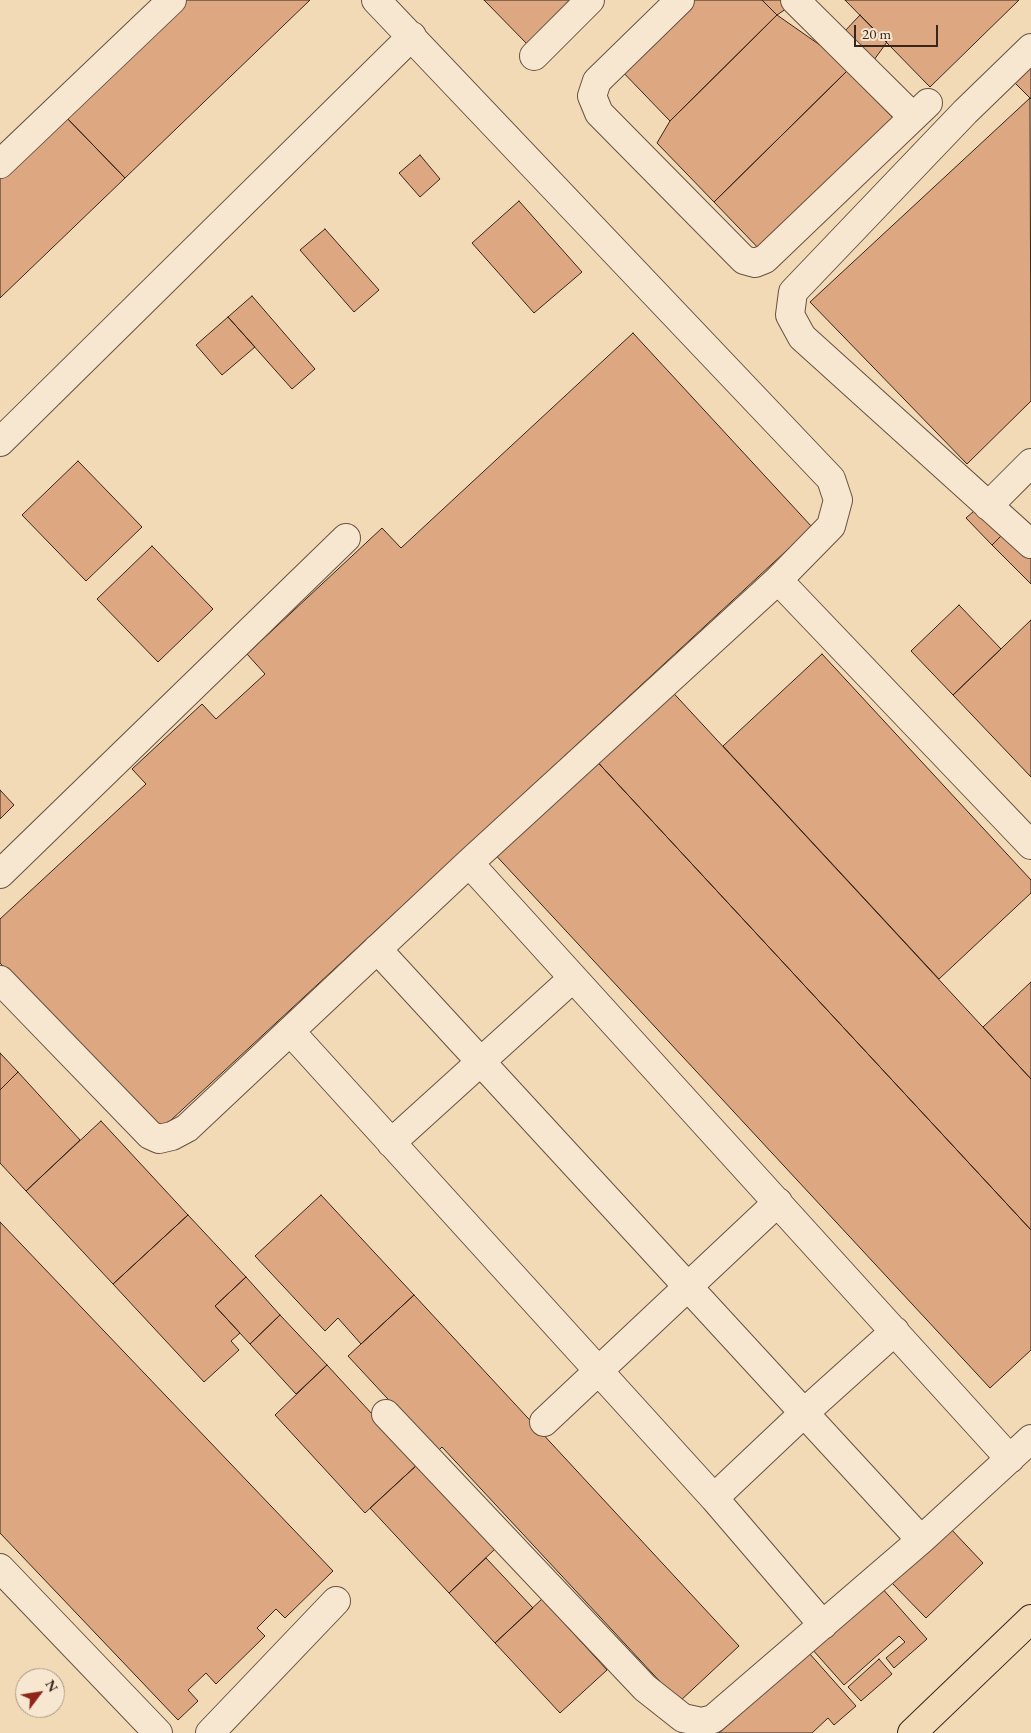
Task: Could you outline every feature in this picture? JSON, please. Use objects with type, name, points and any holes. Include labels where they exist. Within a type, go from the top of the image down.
[{"type":"main road","points":[[912,1733],[1031,1619]]},
{"type":"lane","points":[[0,164],[172,0]]},
{"type":"lane","points":[[0,980],[150,1135],[159,1139],[172,1136],[187,1128],[469,863],[778,580],[831,526],[838,500],[831,479],[376,0]]},
{"type":"lane","points":[[534,56],[590,0]]},
{"type":"lane","points":[[680,0],[597,81],[592,96],[600,113],[744,260],[755,263],[765,259],[921,110],[795,0]]},
{"type":"lane","points":[[0,442],[412,36]]},
{"type":"lane","points":[[1031,48],[965,112],[793,292],[790,315],[802,337],[1031,544]]},
{"type":"lane","points":[[988,506],[1031,463]]},
{"type":"lane","points":[[0,874],[346,538]]},
{"type":"lane","points":[[778,580],[1031,845]]},
{"type":"lane","points":[[469,863],[895,1330],[1010,1459]]},
{"type":"lane","points":[[377,949],[921,1540]]},
{"type":"lane","points":[[391,1143],[572,978]]},
{"type":"lane","points":[[290,1031],[714,1498],[823,1625]]},
{"type":"lane","points":[[544,1422],[778,1202]]},
{"type":"lane","points":[[714,1498],[895,1330]]},
{"type":"lane","points":[[386,1414],[645,1688],[683,1718],[701,1722],[714,1719],[921,1540],[1031,1440]]},
{"type":"lane","points":[[0,1568],[158,1733]]},
{"type":"lane","points":[[210,1733],[336,1601]]},
{"type":"building","points":[[186,0],[310,0],[125,178],[65,116]]},
{"type":"building","points":[[484,0],[576,0],[529,46]]},
{"type":"building","points":[[685,0],[762,0],[777,15],[670,121],[617,66]]},
{"type":"building","points":[[762,0],[799,0],[777,15]]},
{"type":"building","points":[[845,0],[1019,0],[930,87]]},
{"type":"building","points":[[777,15],[827,50],[847,71],[714,202],[657,143],[670,121]]},
{"type":"building","points":[[860,15],[887,42],[858,82],[827,50]]},
{"type":"building","points":[[1031,59],[1031,99],[1011,79]]},
{"type":"building","points":[[847,71],[898,123],[764,254],[714,202]]},
{"type":"building","points":[[1030,98],[1031,401],[967,464],[810,302]]},
{"type":"building","points":[[61,112],[125,178],[0,298],[0,171]]},
{"type":"building","points":[[420,155],[440,179],[420,197],[399,173]]},
{"type":"building","points":[[519,201],[582,272],[534,313],[472,243]]},
{"type":"building","points":[[325,229],[379,290],[354,312],[300,250]]},
{"type":"building","points":[[252,296],[315,369],[292,389],[228,317]]},
{"type":"building","points":[[228,317],[255,347],[222,375],[196,345]]},
{"type":"building","points":[[633,333],[812,527],[157,1133],[0,963],[0,919],[146,784],[132,769],[202,704],[216,719],[265,674],[247,654],[382,528],[401,548]]},
{"type":"building","points":[[78,461],[142,527],[86,581],[22,515]]},
{"type":"building","points":[[982,504],[1007,530],[992,545],[966,518]]},
{"type":"building","points":[[1007,530],[1031,554],[1031,584],[992,545]]},
{"type":"building","points":[[152,546],[213,609],[158,662],[97,599]]},
{"type":"building","points":[[959,605],[1001,649],[953,695],[911,651]]},
{"type":"building","points":[[1031,620],[1031,777],[953,695]]},
{"type":"building","points":[[822,654],[1031,880],[1031,893],[939,979],[723,746]]},
{"type":"building","points":[[666,685],[1031,1079],[1031,1230],[591,755]]},
{"type":"building","points":[[591,755],[1031,1230],[1031,1350],[990,1388],[490,849]]},
{"type":"building","points":[[0,790],[14,805],[0,819]]},
{"type":"building","points":[[1031,982],[1031,1079],[983,1027]]},
{"type":"building","points":[[0,1053],[18,1072],[0,1090]]},
{"type":"building","points":[[18,1072],[80,1140],[26,1191],[0,1163],[0,1090]]},
{"type":"building","points":[[101,1121],[188,1215],[113,1284],[26,1191]]},
{"type":"building","points":[[321,1195],[414,1295],[361,1344],[338,1318],[325,1331],[255,1256]]},
{"type":"building","points":[[188,1215],[246,1277],[215,1306],[240,1333],[231,1341],[239,1350],[204,1382],[113,1284]]},
{"type":"building","points":[[0,1222],[333,1571],[285,1618],[276,1609],[257,1628],[265,1636],[216,1684],[206,1673],[188,1690],[198,1701],[178,1720],[0,1533]]},
{"type":"building","points":[[246,1277],[280,1315],[250,1344],[215,1306]]},
{"type":"building","points":[[414,1295],[739,1646],[679,1702],[442,1447],[437,1452],[348,1356]]},
{"type":"building","points":[[280,1315],[327,1365],[296,1394],[250,1344]]},
{"type":"building","points":[[327,1365],[418,1464],[365,1513],[275,1415]]},
{"type":"building","points":[[418,1464],[496,1548],[449,1593],[370,1508]]},
{"type":"building","points":[[949,1527],[983,1563],[926,1618],[891,1582]]},
{"type":"building","points":[[486,1558],[533,1608],[495,1643],[449,1593]]},
{"type":"building","points":[[881,1587],[927,1639],[894,1668],[886,1658],[905,1642],[899,1636],[844,1685],[812,1649]]},
{"type":"building","points":[[542,1599],[607,1670],[560,1713],[495,1643]]},
{"type":"building","points":[[809,1653],[856,1706],[834,1725],[828,1718],[812,1733],[719,1733]]},
{"type":"building","points":[[879,1659],[892,1674],[861,1701],[848,1687]]}]
